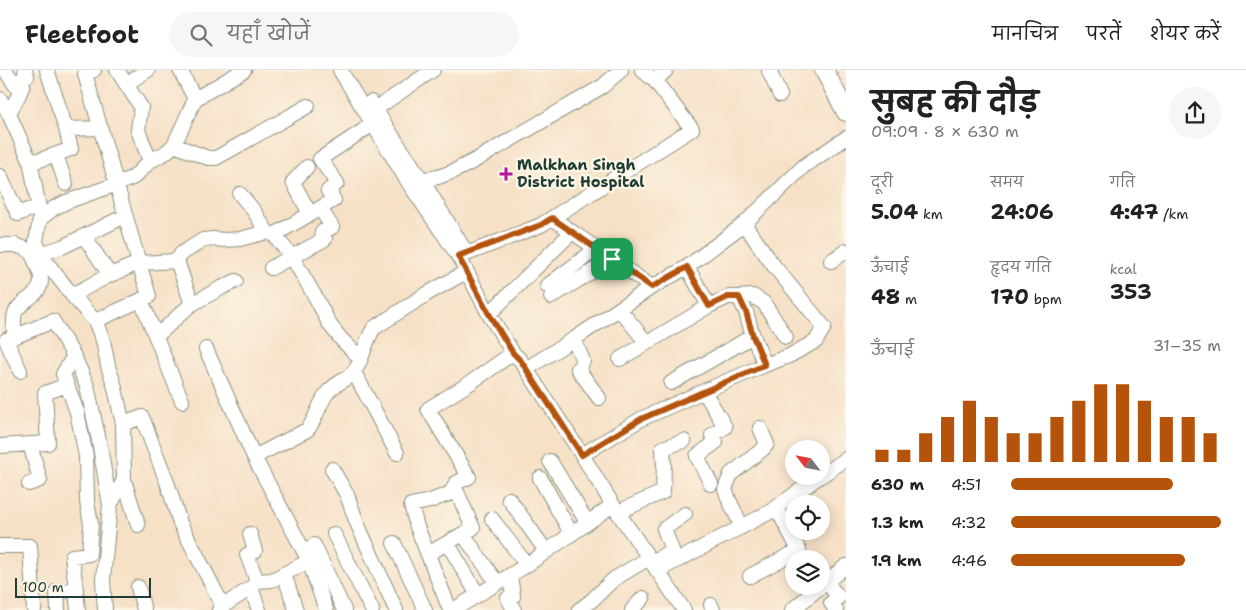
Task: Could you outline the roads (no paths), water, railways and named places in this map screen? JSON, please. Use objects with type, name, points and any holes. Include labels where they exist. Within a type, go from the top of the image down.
[{"type":"main road","points":[[829,71],[846,93]]},
{"type":"main road","points":[[829,71],[846,112]]},
{"type":"street","points":[[5,70],[20,92]]},
{"type":"street","points":[[9,114],[23,85],[20,80],[27,76],[25,70]]},
{"type":"street","points":[[30,161],[40,160],[71,149],[47,70]]},
{"type":"street","points":[[94,70],[85,74],[149,296],[95,321]]},
{"type":"street","points":[[118,70],[141,107],[138,130],[150,161]]},
{"type":"street","points":[[126,84],[148,70]]},
{"type":"street","points":[[180,70],[195,99]]},
{"type":"street","points":[[0,176],[18,214],[28,210],[39,214],[134,177],[150,161],[165,153],[174,145],[195,99],[244,70]]},
{"type":"street","points":[[340,70],[463,255],[492,311]]},
{"type":"street","points":[[351,70],[372,116]]},
{"type":"street","points":[[192,304],[177,261],[181,254],[204,240],[213,238],[240,240],[270,233],[334,200],[328,191],[337,183],[320,159],[372,116],[433,70]]},
{"type":"street","points":[[601,70],[603,86]]},
{"type":"street","points":[[415,181],[438,177],[452,172],[603,86],[621,70]]},
{"type":"street","points":[[463,255],[541,225],[692,129],[655,81],[642,70]]},
{"type":"street","points":[[655,81],[666,70]]},
{"type":"street","points":[[769,70],[780,95]]},
{"type":"street","points":[[0,99],[9,114],[30,161],[39,214],[36,253],[42,280],[40,287],[34,294],[20,305],[6,340],[20,371]]},
{"type":"street","points":[[174,145],[208,158],[216,158],[308,106]]},
{"type":"street","points":[[66,130],[101,128]]},
{"type":"street","points":[[684,441],[663,448],[663,492],[616,508],[587,522],[527,565],[451,610],[417,527],[411,506],[430,502],[451,493],[456,483],[469,476],[428,409],[470,383],[574,338],[652,287],[687,267],[744,224],[804,166],[846,138]]},
{"type":"street","points":[[56,155],[66,184]]},
{"type":"street","points":[[271,268],[325,239],[322,232],[332,227],[315,211],[293,182],[307,167]]},
{"type":"street","points":[[240,194],[270,233],[292,257],[330,325],[360,358]]},
{"type":"street","points":[[36,253],[62,247],[125,216]]},
{"type":"street","points":[[552,218],[652,287]]},
{"type":"street","points":[[582,455],[641,419],[789,356],[816,341],[824,327],[774,266],[744,224]]},
{"type":"street","points":[[492,311],[572,232]]},
{"type":"street","points":[[84,236],[110,275]]},
{"type":"street","points":[[0,245],[14,245],[36,253],[95,321],[103,340],[123,424],[124,480],[138,525]]},
{"type":"street","points":[[596,249],[549,292],[612,259]]},
{"type":"street","points":[[831,261],[846,251]]},
{"type":"street","points":[[463,255],[466,272],[523,352],[520,361]]},
{"type":"street","points":[[72,295],[110,275],[139,263],[177,261]]},
{"type":"street","points":[[687,267],[709,306]]},
{"type":"street","points":[[254,457],[307,430],[314,423],[321,402],[326,394],[354,372],[368,336],[374,328],[425,294],[466,272]]},
{"type":"street","points":[[156,336],[192,304],[236,281]]},
{"type":"street","points":[[620,359],[709,306],[728,297],[753,296],[764,303],[786,337]]},
{"type":"street","points":[[739,297],[765,365]]},
{"type":"street","points":[[141,300],[182,401]]},
{"type":"street","points":[[619,309],[647,344]]},
{"type":"street","points":[[6,340],[53,320],[74,356],[87,386],[100,441],[110,504],[102,580],[105,610]]},
{"type":"street","points":[[671,383],[753,336]]},
{"type":"street","points":[[574,338],[584,362],[578,369],[599,398]]},
{"type":"street","points":[[206,349],[254,457],[309,561],[326,610]]},
{"type":"street","points":[[74,356],[63,374],[77,412],[86,456],[91,524],[89,554],[72,556],[78,610]]},
{"type":"street","points":[[520,361],[684,610]]},
{"type":"street","points":[[354,372],[397,453]]},
{"type":"street","points":[[0,446],[48,443],[45,393],[67,385]]},
{"type":"street","points":[[704,391],[725,427],[712,435],[716,442],[696,456],[711,484]]},
{"type":"street","points":[[123,424],[142,416],[180,523],[221,608],[254,585],[272,580],[309,561]]},
{"type":"street","points":[[742,527],[725,489],[731,474],[767,444],[760,428]]},
{"type":"street","points":[[29,484],[40,480],[30,444]]},
{"type":"street","points":[[830,470],[846,458]]},
{"type":"street","points":[[550,461],[587,522]]},
{"type":"street","points":[[332,469],[346,495],[396,610]]},
{"type":"street","points":[[540,478],[572,533]]},
{"type":"street","points":[[110,504],[124,480]]},
{"type":"street","points":[[579,610],[593,606],[614,580],[742,527],[777,508],[809,485]]},
{"type":"street","points":[[428,554],[474,528],[457,492]]},
{"type":"street","points":[[509,499],[546,551]]},
{"type":"street","points":[[750,576],[799,550],[777,508]]},
{"type":"street","points":[[653,564],[672,550],[664,529],[685,514]]},
{"type":"street","points":[[492,519],[527,565]]},
{"type":"street","points":[[250,534],[255,551],[247,555],[259,610]]},
{"type":"street","points":[[334,534],[372,610]]},
{"type":"street","points":[[463,534],[497,583]]},
{"type":"street","points":[[394,543],[425,610]]},
{"type":"street","points":[[448,544],[478,595]]},
{"type":"street","points":[[0,546],[30,546],[34,610]]},
{"type":"street","points":[[314,546],[344,610]]},
{"type":"street","points":[[830,579],[846,566]]},
{"type":"street","points":[[284,574],[296,610]]},
{"type":"street","points":[[510,575],[513,596],[508,598],[514,610]]},
{"type":"street","points":[[138,587],[144,610]]},
{"type":"street","points":[[58,610],[58,591],[76,590]]},
{"type":"street","points":[[830,590],[839,597],[831,603],[836,610]]},
{"type":"street","points":[[792,610],[811,595]]},
{"type":"street","points":[[632,610],[643,598]]},
{"type":"place","name":"Malkhan Singh District Hospital","points":[[506,174]]}]
